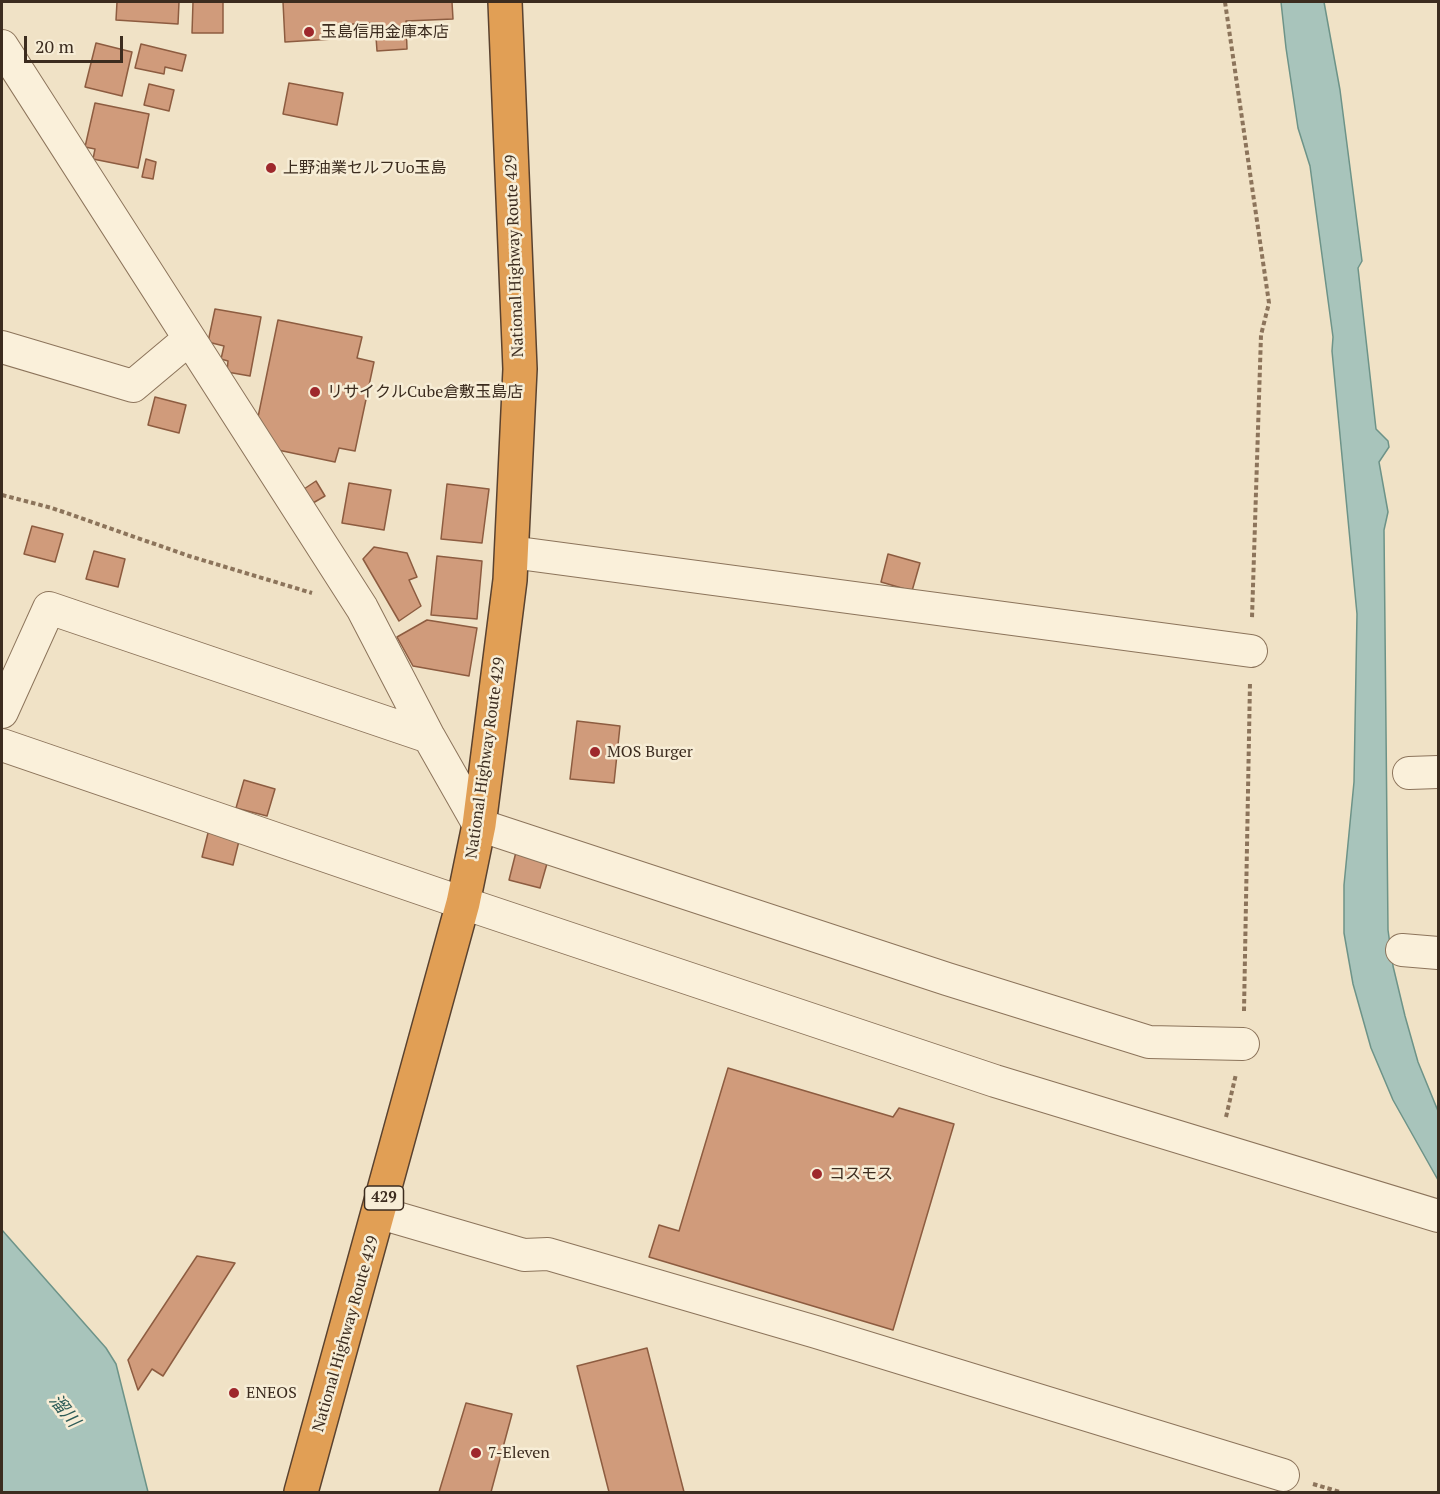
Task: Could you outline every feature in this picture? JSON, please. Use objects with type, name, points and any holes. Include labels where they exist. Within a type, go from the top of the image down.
[{"type":"highway","name":"National Highway Route 429","points":[[301,1492],[380,1213],[463,903],[479,825],[510,580],[520,369],[505,2]]},
{"type":"street","points":[[2,46],[362,608],[429,737],[479,825],[936,975],[1149,1042],[1243,1044]]},
{"type":"street","points":[[2,347],[133,386],[189,339]]},
{"type":"street","points":[[511,552],[1251,651]]},
{"type":"street","points":[[2,712],[50,608],[429,737]]},
{"type":"street","points":[[2,745],[463,903],[995,1081],[1438,1216]]},
{"type":"street","points":[[1402,950],[1438,953]]},
{"type":"street","points":[[380,1213],[524,1255],[548,1254],[816,1332],[1283,1475]]},
{"type":"path","points":[[1218,1150],[1243,1044],[1251,651],[1261,335],[1269,303],[1225,2]]},
{"type":"path","points":[[2,495],[52,508],[189,556],[362,608]]},
{"type":"water","points":[[1281,2],[1324,2],[1340,90],[1362,261],[1358,268],[1376,429],[1388,441],[1389,447],[1379,462],[1388,512],[1384,530],[1388,930],[1393,966],[1405,1016],[1418,1062],[1438,1111],[1438,1180],[1393,1100],[1371,1048],[1353,984],[1344,933],[1344,885],[1354,782],[1357,614],[1332,351],[1333,337],[1310,166],[1298,128]]},
{"type":"water","name":"溜川","points":[[2,1230],[106,1348],[116,1364],[148,1492],[2,1492]]},
{"type":"building","points":[[117,2],[179,2],[178,24],[116,20]]},
{"type":"building","points":[[193,2],[223,2],[223,33],[192,33]]},
{"type":"building","name":"玉島信用金庫本店","points":[[283,2],[452,2],[453,19],[406,21],[407,49],[377,51],[375,23],[333,25],[333,39],[285,42]]},
{"type":"building","points":[[96,43],[132,52],[122,96],[85,87]]},
{"type":"building","points":[[141,44],[186,55],[182,71],[165,67],[164,74],[135,68]]},
{"type":"building","points":[[289,83],[343,93],[337,125],[283,114]]},
{"type":"building","points":[[149,84],[174,90],[169,111],[144,105]]},
{"type":"building","points":[[95,103],[149,114],[138,168],[93,159],[95,149],[85,147]]},
{"type":"building","points":[[146,159],[156,162],[153,179],[142,177]]},
{"type":"building","points":[[215,309],[261,317],[250,376],[227,372],[228,361],[221,359],[224,346],[208,342]]},
{"type":"building","name":"リサイクルCube倉敷玉島店","points":[[278,320],[362,337],[357,358],[374,362],[355,451],[339,448],[335,462],[278,450],[257,422]]},
{"type":"building","points":[[155,397],[186,405],[179,433],[148,425]]},
{"type":"building","points":[[316,481],[325,496],[313,503],[304,489]]},
{"type":"building","points":[[349,483],[391,490],[384,530],[342,523]]},
{"type":"building","points":[[447,484],[489,489],[482,543],[441,539]]},
{"type":"building","points":[[32,526],[63,534],[55,562],[24,554]]},
{"type":"building","points":[[374,547],[407,553],[417,577],[409,580],[421,606],[399,621],[363,559]]},
{"type":"building","points":[[94,551],[125,559],[118,587],[86,579]]},
{"type":"building","points":[[888,554],[920,563],[912,591],[881,582]]},
{"type":"building","points":[[437,556],[482,561],[477,619],[431,615]]},
{"type":"building","points":[[427,620],[477,628],[469,676],[413,666],[397,637]]},
{"type":"building","name":"MOS Burger","points":[[577,721],[620,726],[614,783],[570,779]]},
{"type":"building","points":[[244,780],[275,789],[267,816],[236,808]]},
{"type":"building","points":[[209,829],[240,837],[233,865],[202,857]]},
{"type":"building","points":[[516,852],[548,860],[540,888],[509,880]]},
{"type":"building","name":"コスモス","points":[[728,1068],[893,1117],[899,1108],[954,1124],[893,1330],[649,1257],[659,1225],[679,1231]]},
{"type":"building","points":[[197,1256],[235,1263],[163,1376],[152,1369],[138,1390],[128,1360]]},
{"type":"building","points":[[647,1348],[684,1492],[609,1492],[577,1366]]},
{"type":"building","name":"7-Eleven","points":[[466,1403],[512,1414],[491,1492],[439,1492]]},
{"type":"place","name":"玉島信用金庫本店","points":[[309,32]]},
{"type":"place","name":"上野油業セルフUo玉島","points":[[271,168]]},
{"type":"place","name":"リサイクルCube倉敷玉島店","points":[[315,392]]},
{"type":"place","name":"MOS Burger","points":[[595,752]]},
{"type":"place","name":"コスモス","points":[[817,1174]]},
{"type":"place","name":"ENEOS","points":[[234,1393]]},
{"type":"place","name":"7-Eleven","points":[[476,1453]]}]
